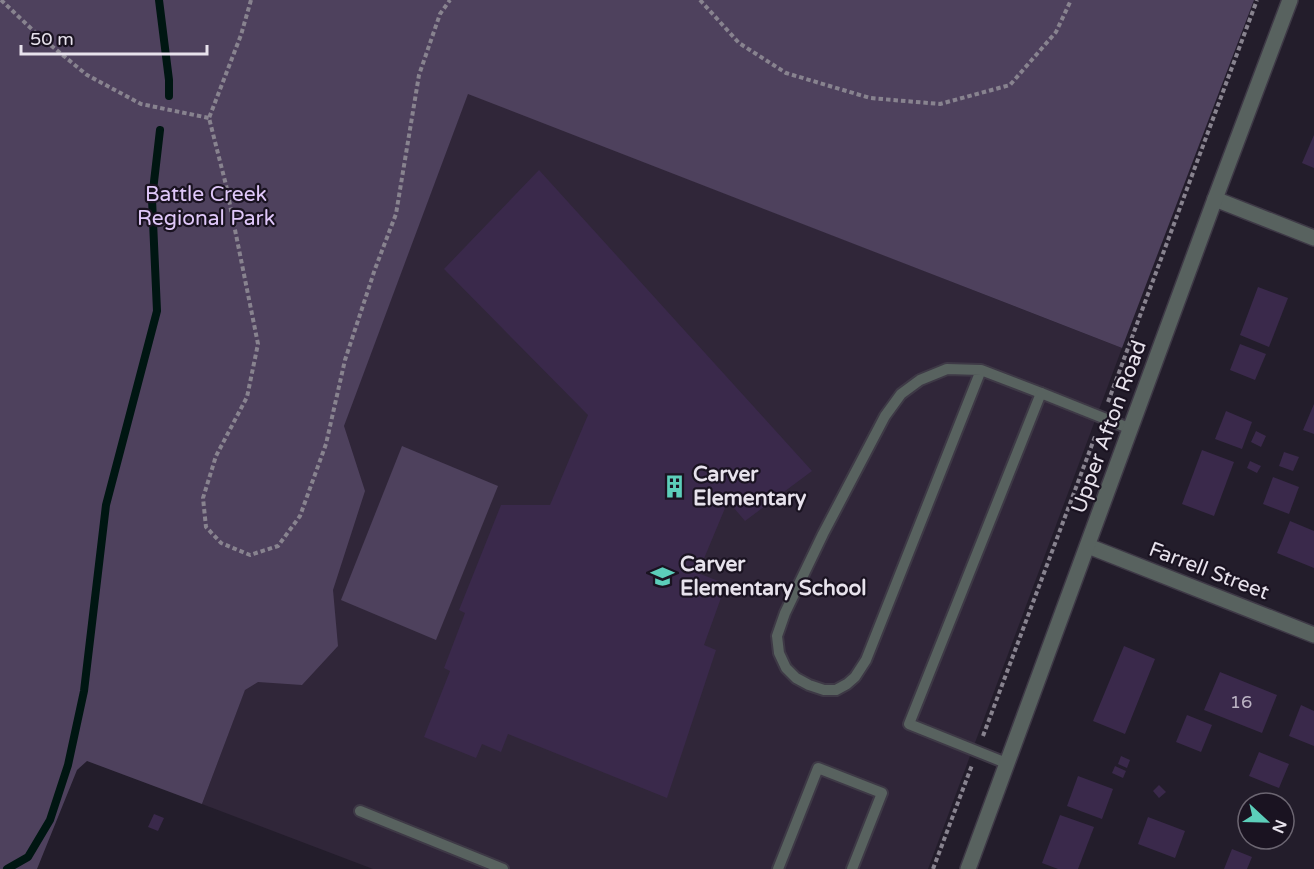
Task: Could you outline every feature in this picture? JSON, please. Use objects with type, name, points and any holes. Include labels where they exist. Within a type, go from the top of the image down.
[{"type":"street","name":"Upper Afton Road","points":[[968,869],[1053,634],[1088,546],[1290,0]]},
{"type":"street","points":[[1215,199],[1314,238]]},
{"type":"street","name":"Farrell Street","points":[[1088,546],[1314,635]]},
{"type":"lane","points":[[981,370],[866,660],[847,684],[836,690],[824,690],[795,678],[786,668],[779,652],[777,636],[785,613],[823,534],[885,416],[901,394],[920,380],[947,369],[981,370],[1131,429]]},
{"type":"lane","points":[[1006,763],[909,724],[1041,393]]},
{"type":"lane","points":[[778,869],[818,768],[882,793],[852,869]]},
{"type":"lane","points":[[360,811],[503,869]]},
{"type":"path","points":[[1,0],[37,34],[87,75],[141,104],[209,118]]},
{"type":"path","points":[[251,0],[241,35],[209,118],[226,185],[258,344],[247,397],[216,456],[203,498],[206,527],[221,543],[250,555],[278,546],[300,516],[326,444],[345,360],[396,214],[419,75],[440,14],[450,0]]},
{"type":"path","points":[[700,0],[739,43],[786,73],[870,98],[940,104],[1010,86],[1056,32],[1071,0]]},
{"type":"path","points":[[1111,393],[1257,0]]},
{"type":"path","points":[[983,736],[1094,437]]},
{"type":"path","points":[[933,869],[970,769]]},
{"type":"shaded area","name":"Carver Elementary School","points":[[468,93],[1122,348],[928,869],[373,869],[202,804]]},
{"type":"green space","name":"Battle Creek Regional Park","points":[[0,0],[1254,0],[1122,348],[468,94],[344,426],[365,491],[333,590],[338,646],[302,685],[258,682],[245,690],[202,804],[87,761],[77,770],[37,869],[0,869]]},
{"type":"green space","points":[[402,446],[498,486],[436,640],[341,600]]},
{"type":"building","points":[[1314,135],[1314,168],[1302,163]]},
{"type":"building","name":"Carver Elementary","points":[[539,170],[812,471],[745,521],[728,501],[698,573],[726,584],[704,645],[716,650],[667,798],[508,734],[501,752],[482,744],[476,758],[424,737],[450,671],[444,668],[465,613],[459,610],[501,505],[550,505],[588,415],[444,269]]},
{"type":"building","points":[[1258,287],[1288,298],[1269,347],[1240,335]]},
{"type":"building","points":[[1240,344],[1266,354],[1255,380],[1230,370]]},
{"type":"building","points":[[1314,404],[1314,434],[1303,430]]},
{"type":"building","points":[[1226,411],[1252,422],[1242,449],[1215,439]]},
{"type":"building","points":[[1256,431],[1266,436],[1261,447],[1251,442]]},
{"type":"building","points":[[1202,450],[1234,462],[1214,516],[1182,504]]},
{"type":"building","points":[[1284,452],[1299,457],[1293,471],[1279,466]]},
{"type":"building","points":[[1250,461],[1261,466],[1257,473],[1247,468]]},
{"type":"building","points":[[1273,477],[1299,487],[1289,514],[1263,504]]},
{"type":"building","points":[[1290,521],[1314,531],[1314,568],[1277,553]]},
{"type":"building","points":[[1124,646],[1155,659],[1125,734],[1093,721]]},
{"type":"building","points":[[1220,672],[1277,695],[1262,733],[1204,710]]},
{"type":"building","points":[[1301,705],[1314,711],[1314,746],[1289,736]]},
{"type":"building","points":[[1187,715],[1212,725],[1201,752],[1176,742]]},
{"type":"building","points":[[1259,752],[1289,764],[1279,788],[1249,776]]},
{"type":"building","points":[[1121,756],[1130,760],[1127,768],[1118,764]]},
{"type":"building","points":[[1115,766],[1126,771],[1123,778],[1112,773]]},
{"type":"building","points":[[1078,776],[1113,789],[1102,819],[1067,806]]},
{"type":"building","points":[[1159,785],[1166,792],[1159,798],[1153,791]]},
{"type":"building","points":[[154,814],[164,818],[158,831],[148,827]]},
{"type":"building","points":[[1060,815],[1094,827],[1078,869],[1058,869],[1042,863]]},
{"type":"building","points":[[1148,817],[1185,831],[1175,858],[1138,844]]},
{"type":"building","points":[[1232,849],[1252,857],[1247,869],[1224,869]]},
{"type":"waterway","points":[[159,0],[169,96]]},
{"type":"waterway","points":[[7,869],[28,857],[50,820],[68,765],[84,691],[106,505],[157,311],[152,199],[160,130]]},
{"type":"place","name":"Carver Elementary","points":[[675,486]]},
{"type":"place","name":"Carver Elementary School","points":[[662,576]]}]
